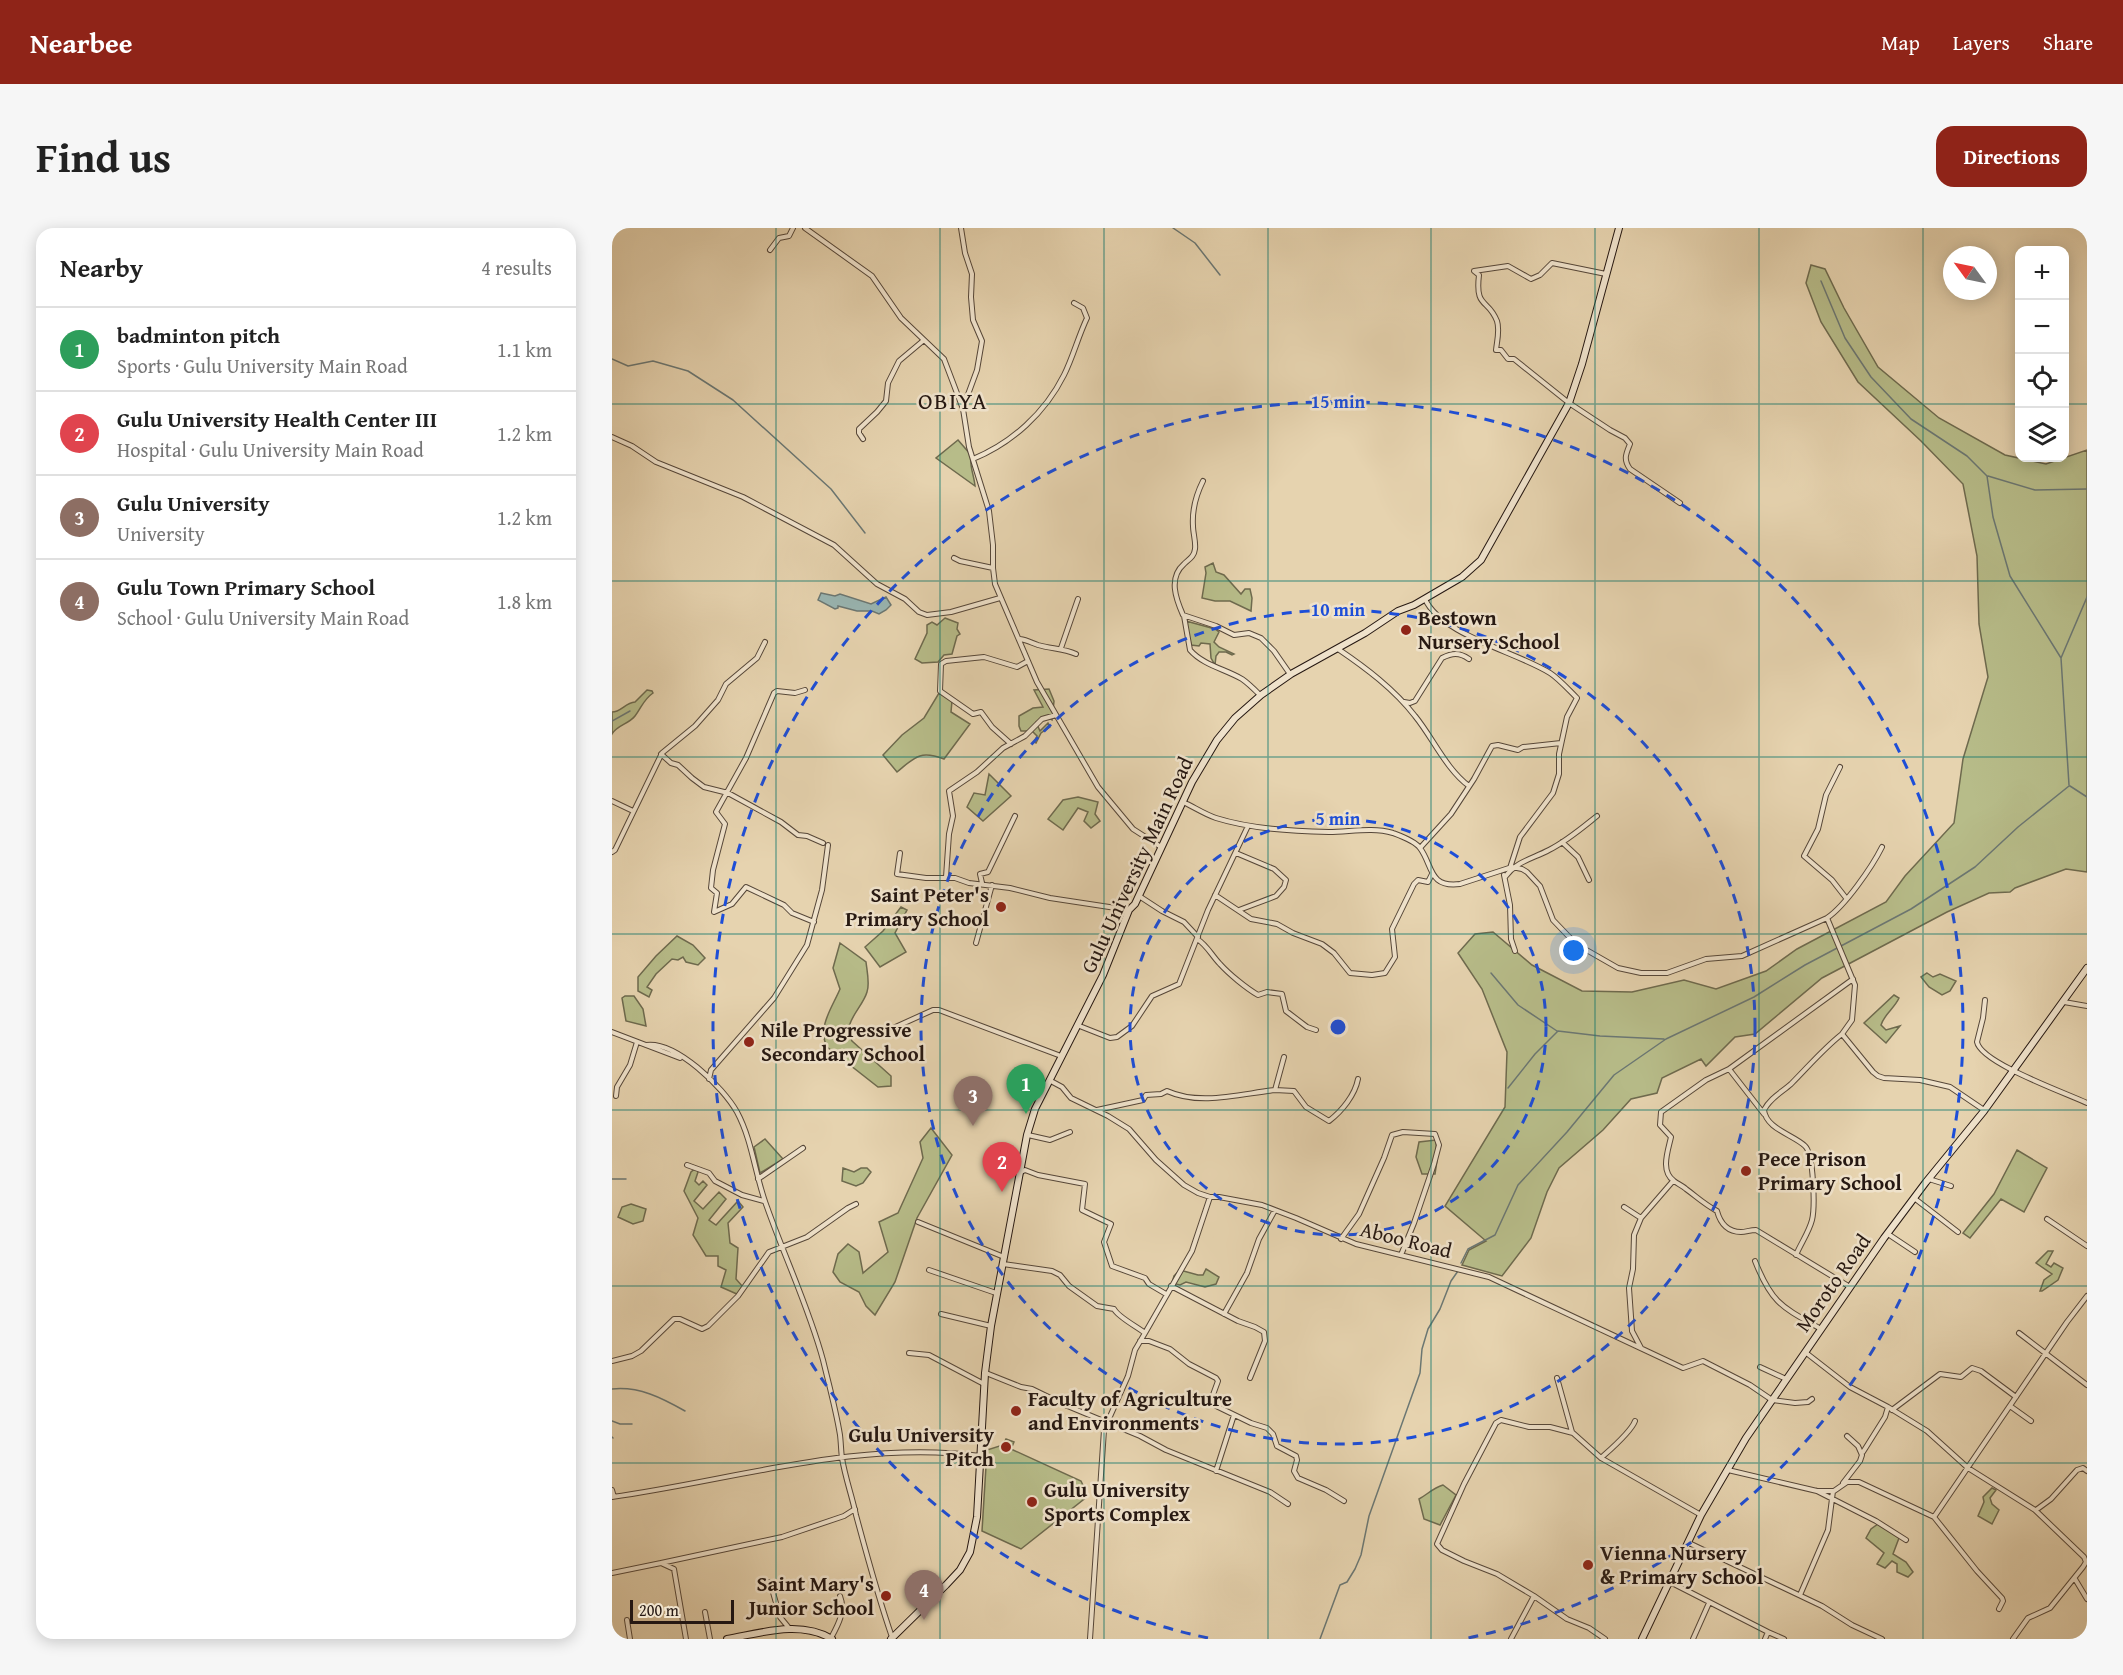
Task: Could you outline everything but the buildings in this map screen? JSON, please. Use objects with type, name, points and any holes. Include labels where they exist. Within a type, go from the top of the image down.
[{"type":"street","points":[[770,250],[779,238],[789,236],[793,228]]},
{"type":"street","points":[[805,228],[872,276],[901,318],[944,359],[963,409],[967,437],[991,522],[993,568],[1000,598],[1028,661],[1056,715],[1106,799],[1133,829],[1161,847]]},
{"type":"street","points":[[961,228],[965,253],[972,274],[973,320],[982,341],[977,370],[963,409]]},
{"type":"street","name":"Gulu University Main Road","points":[[892,1638],[946,1585],[968,1557],[977,1516],[984,1384],[991,1326],[1027,1135],[1048,1080],[1112,956],[1130,910],[1135,904],[1192,782],[1217,740],[1235,718],[1261,695],[1291,674],[1398,611],[1414,605],[1462,577],[1476,566],[1492,542],[1569,402],[1582,364],[1619,228]]},
{"type":"street","points":[[1607,275],[1552,263],[1531,279],[1508,266],[1474,271],[1479,275],[1480,300],[1494,316],[1498,325],[1496,350],[1500,350],[1508,359],[1514,359],[1569,402],[1627,440],[1630,444],[1625,459],[1630,469],[1680,504]]},
{"type":"street","points":[[973,459],[1024,429],[1055,390],[1087,318],[1083,308],[1074,303]]},
{"type":"street","points":[[863,439],[859,429],[878,412],[886,401],[888,383],[898,362],[924,340]]},
{"type":"street","points":[[612,437],[632,446],[666,467],[743,497],[834,544],[877,584],[927,615],[951,612],[1000,598]]},
{"type":"street","points":[[1203,481],[1197,494],[1192,523],[1195,550],[1191,558],[1182,566],[1174,585],[1175,599],[1183,615],[1190,650],[1202,660],[1244,680],[1261,695]]},
{"type":"street","points":[[954,558],[993,568]]},
{"type":"street","points":[[1425,598],[1429,606],[1450,625],[1551,673],[1577,697],[1567,717],[1561,743],[1559,774],[1553,793],[1520,837],[1511,868],[1505,877]]},
{"type":"street","points":[[1061,648],[1078,599]]},
{"type":"street","points":[[1183,615],[1234,634],[1248,633],[1258,636],[1268,643],[1291,674]]},
{"type":"street","points":[[1019,639],[1061,648],[1076,654]]},
{"type":"street","points":[[612,852],[661,754],[695,726],[718,700],[726,684],[757,658],[765,642]]},
{"type":"street","points":[[1337,648],[1368,670],[1403,702],[1454,772],[1469,786]]},
{"type":"street","points":[[1403,702],[1415,701],[1442,658],[1461,653],[1468,658]]},
{"type":"street","points":[[1011,744],[992,727],[981,712],[973,714],[940,691],[941,664],[946,661],[984,657],[1017,667],[1028,661]]},
{"type":"street","points":[[805,690],[795,693],[777,691],[774,693],[728,793],[716,812],[725,824],[713,870],[711,888],[717,893],[713,912],[732,904],[746,887],[784,905],[792,913],[814,922]]},
{"type":"street","points":[[946,877],[949,834],[953,816],[949,791],[977,772],[1003,748],[1025,736],[1042,719],[1056,715]]},
{"type":"street","points":[[1420,848],[1451,814],[1482,760],[1493,746],[1518,750],[1523,747],[1561,743]]},
{"type":"street","points":[[661,754],[704,787],[728,793],[781,822],[798,835],[823,843]]},
{"type":"street","points":[[1840,767],[1826,795],[1818,829],[1804,856],[1832,880],[1846,898]]},
{"type":"street","points":[[612,801],[633,811]]},
{"type":"street","points":[[1183,802],[1214,817],[1248,826],[1314,831],[1389,832],[1401,836],[1420,848],[1432,874],[1446,883],[1456,885],[1503,871],[1550,850],[1597,816]]},
{"type":"street","points":[[982,883],[980,874],[988,872],[1015,816]]},
{"type":"street","points":[[1077,1025],[1110,1038],[1122,1035],[1132,1026],[1152,996],[1181,982],[1215,895],[1248,826]]},
{"type":"street","points":[[1562,842],[1578,857],[1589,880]]},
{"type":"street","points":[[709,1079],[711,1070],[774,998],[807,945],[822,890],[828,845]]},
{"type":"street","points":[[1511,868],[1527,872],[1536,882],[1544,894],[1553,920],[1576,944],[1628,972],[1667,973],[1706,959],[1742,956],[1827,918],[1869,870],[1882,847]]},
{"type":"street","points":[[900,853],[897,874],[932,878],[946,877],[1050,898],[1130,910]]},
{"type":"street","points":[[1236,853],[1274,870],[1286,880],[1284,887],[1276,896],[1239,910]]},
{"type":"street","points":[[1514,853],[1520,862]]},
{"type":"street","points":[[1503,871],[1510,904],[1511,939],[1515,951]]},
{"type":"street","points":[[1215,895],[1251,918],[1277,924],[1322,944],[1334,953],[1350,973],[1383,974],[1394,958],[1392,929],[1414,884],[1418,880],[1428,882],[1432,874]]},
{"type":"street","points":[[976,943],[992,885]]},
{"type":"street","points":[[1139,895],[1162,911],[1184,922],[1225,969],[1258,995],[1267,992],[1282,994],[1286,1011],[1306,1027],[1316,1030]]},
{"type":"street","points":[[1764,1114],[1765,1107],[1770,1100],[1842,1034],[1851,1020],[1856,989],[1827,918]]},
{"type":"street","name":"Moroto Road","points":[[1642,1639],[1701,1515],[1746,1438],[1804,1352],[1914,1198],[1984,1111],[2087,968]]},
{"type":"street","points":[[1850,1287],[1756,1230],[1739,1232],[1723,1225],[1716,1211],[1673,1181],[1666,1169],[1671,1137],[1660,1125],[1661,1112],[1706,1080],[1729,1069],[1853,979]]},
{"type":"street","points":[[1984,1000],[1977,1045],[1981,1051],[2013,1071],[2087,1103]]},
{"type":"street","points":[[2063,1002],[2087,1006]]},
{"type":"street","points":[[891,1029],[933,1010],[939,1010],[1061,1056]]},
{"type":"street","points":[[612,1032],[646,1045],[657,1044],[669,1048],[709,1079],[731,1103],[742,1123],[781,1249],[810,1319],[822,1357],[840,1436],[842,1457],[880,1603],[892,1638]]},
{"type":"street","points":[[1842,1034],[1878,1076],[1920,1080],[1950,1087],[1984,1111]]},
{"type":"street","points":[[616,1096],[617,1087],[629,1068],[637,1042]]},
{"type":"street","points":[[1275,1090],[1284,1057]]},
{"type":"street","points":[[1729,1069],[1764,1114],[1778,1128],[1805,1146],[1810,1156],[1813,1216],[1796,1255]]},
{"type":"street","points":[[701,1072],[711,1070]]},
{"type":"street","points":[[1097,1110],[1143,1100],[1146,1095],[1161,1094],[1167,1090],[1179,1095],[1202,1099],[1275,1090],[1294,1091],[1306,1107],[1329,1121],[1343,1108],[1353,1093],[1358,1079]]},
{"type":"street","name":"Aboo Road","points":[[1048,1080],[1062,1087],[1071,1098],[1097,1110],[1129,1130],[1156,1160],[1198,1193],[1275,1210],[1356,1244],[1495,1279],[1683,1368],[1698,1362],[1706,1362],[1750,1385],[1772,1400]]},
{"type":"street","points":[[1027,1135],[1050,1140],[1070,1132]]},
{"type":"street","points":[[1341,1239],[1359,1214],[1392,1135],[1403,1132],[1435,1134],[1439,1145],[1434,1164],[1401,1255]]},
{"type":"street","points":[[758,1179],[803,1148]]},
{"type":"street","points":[[687,1165],[709,1173],[715,1181],[742,1196],[765,1202]]},
{"type":"street","points":[[1019,1173],[1025,1170],[1038,1175],[1085,1184],[1082,1210],[1107,1221],[1111,1226],[1104,1242],[1112,1266],[1145,1278],[1149,1284],[1166,1294]]},
{"type":"street","points":[[1929,1179],[1951,1186]]},
{"type":"street","points":[[1642,1349],[1632,1331],[1629,1288],[1633,1269],[1634,1235],[1641,1218],[1673,1181]]},
{"type":"street","points":[[1090,1639],[1100,1473],[1106,1422],[1128,1376],[1139,1342],[1192,1251],[1210,1197]]},
{"type":"street","points":[[1914,1198],[1958,1232]]},
{"type":"street","points":[[612,1361],[636,1354],[674,1319],[680,1319],[702,1329],[708,1326],[738,1296],[769,1252],[807,1237],[856,1204]]},
{"type":"street","points":[[1624,1207],[1641,1218]]},
{"type":"street","points":[[1224,1314],[1247,1272],[1266,1223],[1275,1210]]},
{"type":"street","points":[[2047,1219],[2087,1246]]},
{"type":"street","points":[[918,1222],[1003,1261],[1056,1272],[1066,1284],[1084,1297],[1099,1307],[1114,1309],[1120,1317],[1128,1319],[1145,1333]]},
{"type":"street","points":[[1888,1234],[1915,1252]]},
{"type":"street","points":[[1755,1261],[1774,1299],[1786,1310],[1821,1329]]},
{"type":"street","points":[[929,1270],[996,1293]]},
{"type":"street","points":[[1171,1287],[1224,1314],[1255,1326],[1265,1336],[1250,1378]]},
{"type":"street","points":[[1934,1517],[2045,1353],[2086,1299]]},
{"type":"street","points":[[941,1314],[991,1326]]},
{"type":"street","points":[[2019,1333],[2087,1385]]},
{"type":"street","points":[[1139,1342],[1149,1341],[1170,1349],[1189,1364],[1216,1378],[1218,1381],[1210,1403],[1272,1432],[1277,1446],[1296,1456],[1294,1471],[1298,1478],[1344,1501]]},
{"type":"street","points":[[1804,1352],[1850,1388],[1888,1407],[1927,1431],[1968,1468],[2035,1510],[2084,1557],[2086,1562],[2075,1579],[2050,1608],[2028,1618],[2013,1639]]},
{"type":"street","points":[[909,1353],[928,1355],[984,1384]]},
{"type":"street","points":[[1760,1367],[1786,1379]]},
{"type":"street","points":[[1892,1410],[1940,1374],[1961,1377],[1972,1368],[1981,1371],[2016,1397]]},
{"type":"street","points":[[985,1373],[990,1377],[1032,1389],[1052,1400],[1140,1436],[1166,1450],[1270,1492],[1288,1504]]},
{"type":"street","points":[[1557,1378],[1572,1433]]},
{"type":"street","points":[[1772,1400],[1808,1402],[1812,1399]]},
{"type":"street","points":[[2010,1406],[2031,1421]]},
{"type":"street","points":[[1800,1595],[1828,1530],[1833,1491],[1842,1484],[1860,1461],[1885,1417],[1888,1407]]},
{"type":"street","points":[[1216,1471],[1234,1414]]},
{"type":"street","points":[[1605,1639],[1567,1619],[1494,1572],[1464,1561],[1442,1550],[1437,1544],[1464,1484],[1497,1421],[1529,1427],[1550,1427],[1572,1433],[1601,1458],[1701,1515]]},
{"type":"street","points":[[1601,1458],[1623,1435],[1630,1432],[1635,1422]]},
{"type":"street","points":[[1847,1436],[1863,1453]]},
{"type":"street","points":[[612,1490],[613,1497],[842,1457],[923,1451],[980,1456]]},
{"type":"street","points":[[2035,1510],[2051,1499],[2078,1470],[2083,1468],[2087,1471]]},
{"type":"street","points":[[1728,1470],[1816,1491],[1876,1521],[1906,1540]]},
{"type":"street","points":[[1842,1484],[1851,1481],[1859,1482],[1934,1517],[2002,1598],[1999,1609]]},
{"type":"street","points":[[1816,1491],[1833,1491]]},
{"type":"street","points":[[612,1573],[773,1539],[844,1516],[855,1509]]},
{"type":"street","points":[[844,1516],[857,1516]]},
{"type":"street","points":[[1689,1544],[1800,1595],[1882,1639]]},
{"type":"street","points":[[675,1560],[674,1569],[686,1639]]},
{"type":"street","points":[[661,1563],[674,1569]]},
{"type":"street","points":[[2075,1579],[2087,1599]]},
{"type":"street","points":[[770,1582],[780,1617],[789,1629]]},
{"type":"street","points":[[1670,1582],[1784,1639]]},
{"type":"street","points":[[727,1639],[789,1629],[811,1631],[832,1638],[841,1616],[840,1596]]},
{"type":"street","points":[[1511,1639],[1534,1596]]},
{"type":"street","points":[[1693,1639],[1708,1602]]},
{"type":"street","points":[[705,1612],[710,1639]]},
{"type":"street","points":[[627,1620],[630,1639]]},
{"type":"street","points":[[1765,1639],[1768,1632]]},
{"type":"green space","points":[[1811,265],[1825,269],[1844,308],[1878,367],[1939,418],[2005,455],[2015,457],[2015,462],[2046,464],[2069,462],[2069,456],[2087,450],[2087,872],[2066,869],[2015,888],[2010,892],[1989,893],[1947,912],[1822,978],[1755,1034],[1735,1037],[1706,1066],[1701,1059],[1662,1078],[1657,1093],[1631,1099],[1603,1130],[1559,1168],[1547,1192],[1531,1238],[1502,1276],[1462,1265],[1469,1250],[1486,1241],[1445,1206],[1505,1107],[1507,1052],[1482,989],[1458,953],[1475,934],[1493,932],[1532,965],[1582,991],[1632,992],[1684,980],[1716,989],[1766,971],[1797,949],[1886,902],[1905,876],[1954,823],[1963,759],[1988,677],[1979,624],[1977,556],[1963,484],[1858,382],[1821,322],[1806,283]]},
{"type":"green space","points":[[958,440],[971,455],[975,486],[936,458]]},
{"type":"green space","points":[[1213,563],[1216,572],[1224,575],[1241,594],[1245,589],[1250,589],[1251,611],[1230,601],[1202,598],[1205,567]]},
{"type":"green space","points":[[945,618],[958,623],[957,629],[960,634],[957,636],[952,654],[944,655],[938,662],[922,663],[915,659],[927,633],[927,625],[932,622],[937,625]]},
{"type":"green space","points":[[1186,621],[1215,629],[1219,632],[1214,642],[1234,654],[1219,652],[1215,665],[1211,658],[1210,644],[1191,645]]},
{"type":"green space","points":[[1049,689],[1054,701],[1052,720],[1046,716],[1036,722],[1040,731],[1048,723],[1050,727],[1041,733],[1036,743],[1034,742],[1037,736],[1032,731],[1021,731],[1019,716],[1033,708],[1043,707],[1034,690]]},
{"type":"green space","points":[[647,690],[653,693],[635,716],[612,734],[612,712],[635,702]]},
{"type":"green space","points":[[939,693],[952,701],[951,712],[970,724],[944,759],[929,755],[918,756],[897,772],[883,755],[902,735],[924,718]]},
{"type":"green space","points":[[989,774],[1011,796],[983,821],[967,807],[974,793],[985,795]]},
{"type":"green space","points":[[1078,797],[1098,802],[1095,814],[1100,821],[1091,828],[1084,821],[1088,812],[1078,808],[1063,830],[1048,819],[1063,800]]},
{"type":"green space","points":[[901,907],[907,910],[895,933],[906,952],[880,967],[865,947],[883,931]]},
{"type":"green space","points":[[677,936],[693,945],[705,958],[698,965],[686,962],[683,957],[678,960],[672,959],[656,974],[647,987],[652,990],[649,997],[638,991],[638,977]]},
{"type":"green space","points":[[840,943],[866,962],[868,977],[867,992],[851,1022],[849,1034],[852,1041],[891,1076],[891,1086],[878,1087],[827,1047],[824,1040],[825,1025],[840,989],[833,968]]},
{"type":"green space","points":[[1927,973],[1933,977],[1940,974],[1956,981],[1950,991],[1942,995],[1929,987],[1921,977]]},
{"type":"green space","points":[[1894,995],[1899,998],[1881,1025],[1886,1030],[1900,1026],[1886,1043],[1864,1023]]},
{"type":"green space","points":[[634,996],[643,1009],[646,1026],[626,1021],[622,998]]},
{"type":"green space","points":[[931,1128],[952,1155],[917,1218],[895,1282],[875,1315],[866,1306],[859,1292],[840,1282],[833,1272],[838,1254],[848,1244],[859,1252],[863,1273],[888,1252],[879,1222],[898,1213],[923,1158],[920,1142]]},
{"type":"green space","points":[[765,1139],[783,1159],[760,1173],[754,1147]]},
{"type":"green space","points":[[1436,1140],[1435,1174],[1422,1174],[1416,1157],[1419,1142]]},
{"type":"green space","points":[[2017,1150],[2047,1168],[2024,1212],[2001,1199],[1970,1238],[1963,1233],[1994,1194]]},
{"type":"green space","points":[[696,1168],[698,1172],[695,1181],[699,1185],[703,1181],[707,1185],[694,1201],[703,1209],[719,1192],[726,1199],[709,1220],[716,1225],[738,1201],[743,1207],[728,1223],[730,1243],[738,1248],[736,1279],[743,1287],[739,1295],[721,1287],[726,1270],[718,1266],[718,1256],[706,1256],[693,1235],[698,1218],[684,1191],[691,1172]]},
{"type":"green space","points":[[843,1168],[854,1172],[867,1168],[871,1172],[863,1183],[856,1186],[842,1181]]},
{"type":"green space","points":[[631,1204],[646,1209],[643,1221],[633,1224],[618,1217],[622,1207]]},
{"type":"green space","points":[[2048,1251],[2053,1251],[2046,1264],[2051,1267],[2054,1263],[2063,1268],[2058,1280],[2040,1291],[2044,1280],[2052,1274],[2036,1263]]},
{"type":"green space","points":[[1206,1269],[1219,1277],[1216,1284],[1205,1287],[1186,1282],[1180,1285],[1172,1283],[1174,1276],[1180,1270],[1203,1275]]},
{"type":"green space","name":"Gulu University Sports Complex","points":[[1006,1439],[1014,1442],[1011,1449],[1081,1481],[1088,1496],[1021,1549],[982,1531],[987,1450],[1003,1445]]},
{"type":"green space","points":[[1443,1485],[1456,1495],[1440,1525],[1424,1519],[1419,1499]]},
{"type":"green space","points":[[1992,1488],[1996,1490],[1990,1498],[1992,1504],[1999,1510],[1992,1524],[1978,1516],[1984,1502],[1983,1497]]},
{"type":"green space","points":[[1878,1524],[1899,1538],[1893,1554],[1906,1562],[1913,1572],[1908,1577],[1897,1572],[1897,1564],[1892,1561],[1885,1568],[1877,1564],[1884,1553],[1866,1538],[1871,1529]]},
{"type":"water","points":[[821,593],[835,596],[840,594],[871,604],[886,597],[891,605],[879,614],[838,606],[835,609],[818,600]]},
{"type":"waterway","points":[[1173,228],[1195,243],[1220,275]]},
{"type":"waterway","points":[[1821,281],[1845,338],[1871,377],[1911,419],[1967,456],[1987,476],[1993,517],[2010,576],[2061,658]]},
{"type":"waterway","points":[[612,359],[628,366],[653,361],[688,371],[733,400],[831,489],[865,533]]},
{"type":"waterway","points":[[1988,476],[2035,490],[2087,489]]},
{"type":"waterway","points":[[2069,785],[2061,658],[2087,597]]},
{"type":"waterway","points":[[612,721],[630,711]]},
{"type":"waterway","points":[[1461,1263],[1468,1249],[1495,1235],[1518,1185],[1567,1132],[1614,1075],[1666,1039],[1754,997],[1805,965],[1911,909],[1975,867],[2018,827],[2069,786]]},
{"type":"waterway","points":[[2070,786],[2087,797]]},
{"type":"waterway","points":[[1491,973],[1518,1005],[1557,1031]]},
{"type":"waterway","points":[[1508,1088],[1535,1054],[1558,1031],[1600,1036],[1664,1039]]},
{"type":"waterway","points":[[612,1179],[626,1179]]},
{"type":"waterway","points":[[1320,1639],[1340,1585],[1347,1582],[1361,1555],[1369,1516],[1420,1373],[1422,1349],[1428,1329],[1458,1271]]},
{"type":"waterway","points":[[612,1389],[641,1391],[685,1411]]},
{"type":"waterway","points":[[612,1421],[632,1424]]},
{"type":"place","name":"Bestown Nursery School","points":[[1406,630]]},
{"type":"place","name":"Saint Peter's Primary School","points":[[1001,907]]},
{"type":"place","name":"Nile Progressive Secondary School","points":[[749,1042]]},
{"type":"place","name":"badminton pitch","points":[[1026,1114]]},
{"type":"place","name":"Gulu University","points":[[973,1126]]},
{"type":"place","name":"Pece Prison Primary School","points":[[1746,1171]]},
{"type":"place","name":"Gulu University Health Center III","points":[[1002,1192]]},
{"type":"place","name":"Faculty of Agriculture and Environments","points":[[1016,1411]]},
{"type":"place","name":"Gulu University Pitch","points":[[1006,1447]]},
{"type":"place","name":"Gulu University Sports Complex","points":[[1032,1502]]},
{"type":"place","name":"Vienna Nursery & Primary School","points":[[1588,1565]]},
{"type":"place","name":"Saint Mary's Junior School","points":[[886,1596]]},
{"type":"place","name":"Gulu Town Primary School","points":[[924,1620]]},
{"type":"district","name":"OBIYA","points":[[953,401]]}]
